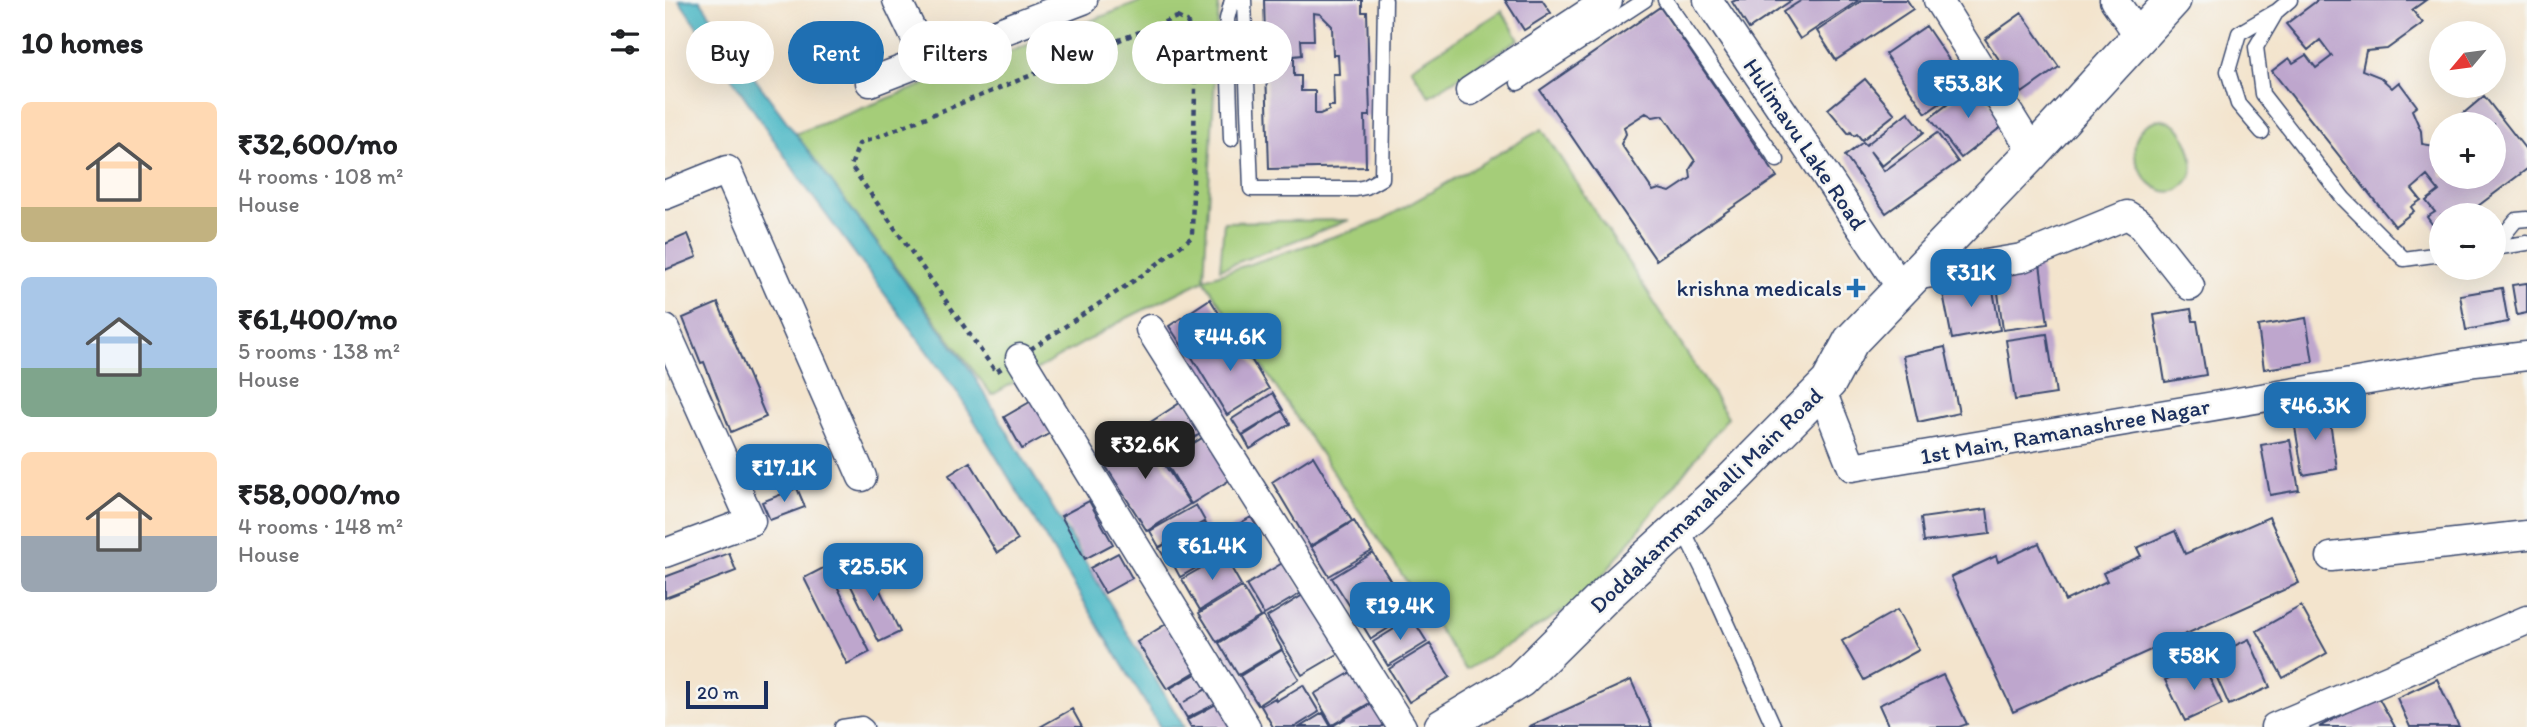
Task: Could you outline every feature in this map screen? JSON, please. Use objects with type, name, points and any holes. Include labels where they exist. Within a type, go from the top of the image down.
[{"type":"street","points":[[897,0],[907,21]]},
{"type":"street","points":[[1002,21],[1022,11],[1083,0]]},
{"type":"street","points":[[1470,91],[1608,0]]},
{"type":"street","name":"Hulimavu Lake Road","points":[[1708,0],[1908,282]]},
{"type":"street","points":[[1938,0],[2033,152]]},
{"type":"street","points":[[2114,0],[2139,36]]},
{"type":"street","name":"Doddakammanahalli Main Road","points":[[1442,727],[1520,680],[1732,480],[1829,382],[1851,341],[2033,152],[2173,0]]},
{"type":"street","points":[[665,195],[727,170],[862,477]]},
{"type":"street","points":[[1908,282],[2022,258],[2127,215],[2141,224],[2190,286]]},
{"type":"street","points":[[665,329],[751,521],[665,553]]},
{"type":"street","points":[[1150,329],[1402,727]]},
{"type":"street","name":"1st Main, Ramanashree Nagar","points":[[1821,389],[1852,467],[2475,362],[2527,356]]},
{"type":"street","points":[[1020,358],[1246,727]]},
{"type":"street","points":[[2331,557],[2527,535]]},
{"type":"street","points":[[2275,727],[2527,620]]},
{"type":"lane","points":[[1231,139],[1227,19],[1233,0]]},
{"type":"lane","points":[[1244,0],[1251,189],[1356,189],[1382,178],[1385,0]]},
{"type":"lane","points":[[1518,83],[1645,0]]},
{"type":"lane","points":[[1665,0],[1777,160]]},
{"type":"lane","points":[[2262,132],[2238,104],[2228,71],[2239,33],[2277,11],[2290,0]]},
{"type":"lane","points":[[2277,11],[2256,47],[2262,94],[2344,199],[2405,259],[2429,256]]},
{"type":"lane","points":[[2506,233],[2516,220],[2527,219]]},
{"type":"lane","points":[[2506,246],[2527,243]]},
{"type":"lane","points":[[1681,527],[1774,727]]},
{"type":"lane","points":[[842,727],[862,724],[866,727]]},
{"type":"path","points":[[1178,17],[1187,22],[1196,40],[1192,237],[1147,272],[1020,358],[996,372],[851,166],[853,156],[859,144],[1178,17]]},
{"type":"green space","points":[[1145,0],[1219,0],[1218,21],[1132,21],[1132,84],[1214,84],[1204,279],[1378,222],[1542,129],[1728,417],[1586,597],[1466,670],[1204,280],[1127,318],[992,395],[795,134],[926,84],[1012,84],[1012,51],[1026,46],[1026,84],[1118,84],[1118,21],[1090,21]]},
{"type":"green space","points":[[1502,11],[1519,39],[1429,96],[1411,68]]},
{"type":"green space","points":[[2161,119],[2176,125],[2191,152],[2191,175],[2188,181],[2175,191],[2162,190],[2150,183],[2140,170],[2135,155],[2136,140],[2144,127]]},
{"type":"green space","points":[[1349,220],[1220,269],[1224,222]]},
{"type":"water","points":[[679,0],[700,0],[714,21],[693,21]]},
{"type":"water","points":[[736,84],[759,84],[971,371],[1184,727],[1160,727],[957,392],[805,186]]},
{"type":"building","points":[[1264,0],[1362,0],[1362,12],[1367,12],[1370,116],[1365,116],[1366,167],[1269,169],[1266,84],[1292,84],[1292,21],[1265,21]],"holes":[[[1313,13],[1320,14],[1332,26],[1333,55],[1338,55],[1339,74],[1333,74],[1334,106],[1315,114],[1315,91],[1301,91],[1301,76],[1294,76],[1294,56],[1302,55],[1301,40],[1314,40]]]},
{"type":"building","points":[[1505,0],[1542,0],[1551,13],[1524,30]]},
{"type":"building","points":[[1792,0],[1749,29],[1732,2]]},
{"type":"building","points":[[1802,0],[1859,0],[1800,39],[1783,12]]},
{"type":"building","points":[[1863,0],[1907,0],[1913,9],[1836,60],[1817,31]]},
{"type":"building","points":[[2318,0],[2426,0],[2412,10],[2423,23],[2387,49],[2366,51],[2362,70],[2380,77],[2392,88],[2399,82],[2417,106],[2412,110],[2421,131],[2422,144],[2429,145],[2429,178],[2427,176],[2412,189],[2421,200],[2411,207],[2414,211],[2395,226],[2272,71],[2289,58],[2293,63],[2306,55],[2316,68],[2332,56],[2320,40],[2308,50],[2286,24]]},
{"type":"building","points":[[1660,7],[1777,177],[1656,260],[1540,90]],"holes":[[[1646,113],[1653,117],[1663,115],[1695,161],[1690,169],[1691,178],[1670,192],[1659,189],[1653,191],[1621,144],[1626,134],[1624,127]]]},
{"type":"building","points":[[2022,13],[2059,67],[2022,93],[1985,39]]},
{"type":"building","points":[[1926,26],[1966,85],[1926,113],[1885,54]]},
{"type":"building","points":[[1865,79],[1895,114],[1862,140],[1857,134],[1849,134],[1828,109]]},
{"type":"building","points":[[1975,83],[2006,123],[1961,158],[1930,118]]},
{"type":"building","points":[[2482,98],[2486,98],[2497,112],[2465,112]]},
{"type":"building","points":[[1908,112],[1924,132],[1882,166],[1870,151],[1884,171],[1937,133],[1958,162],[1886,213],[1845,156],[1863,142],[1866,145]]},
{"type":"building","points":[[2506,124],[2527,151],[2527,169],[2506,185]]},
{"type":"building","points":[[2437,189],[2500,189],[2482,203],[2429,205],[2426,201],[2439,191]]},
{"type":"building","points":[[688,234],[697,257],[665,270],[665,244]]},
{"type":"building","points":[[2040,264],[2048,324],[2003,330],[1995,270]]},
{"type":"building","points":[[1991,279],[2000,330],[1952,339],[1942,288]]},
{"type":"building","points":[[2527,283],[2527,313],[2517,315],[2512,285]]},
{"type":"building","points":[[2502,288],[2508,322],[2466,330],[2460,295]]},
{"type":"building","points":[[1210,299],[1227,326],[1186,352],[1169,326]]},
{"type":"building","points":[[718,303],[766,417],[731,432],[704,362],[701,363],[683,318]]},
{"type":"building","points":[[2191,309],[2193,321],[2197,321],[2206,375],[2165,382],[2154,315]]},
{"type":"building","points":[[2306,318],[2313,362],[2264,369],[2258,326]]},
{"type":"building","points":[[1234,331],[1269,389],[1227,415],[1190,354]]},
{"type":"building","points":[[2047,334],[2056,394],[2015,400],[2006,340]]},
{"type":"building","points":[[1945,347],[1959,413],[1918,422],[1903,356]]},
{"type":"building","points":[[1273,393],[1283,410],[1242,435],[1232,419]]},
{"type":"building","points":[[1035,399],[1054,431],[1022,449],[1004,417]]},
{"type":"building","points":[[1186,399],[1206,430],[1163,458],[1143,427]]},
{"type":"building","points":[[2328,409],[2337,469],[2303,475],[2293,415]]},
{"type":"building","points":[[1282,411],[1290,424],[1250,449],[1243,436]]},
{"type":"building","points":[[1142,430],[1190,504],[1147,531],[1100,457]]},
{"type":"building","points":[[1207,435],[1233,478],[1191,504],[1165,461]]},
{"type":"building","points":[[2290,440],[2299,490],[2270,495],[2261,445]]},
{"type":"building","points":[[1313,456],[1352,521],[1310,546],[1272,482]]},
{"type":"building","points":[[970,462],[1018,540],[997,553],[949,475]]},
{"type":"building","points":[[797,488],[805,507],[770,520],[762,502]]},
{"type":"building","points":[[1089,501],[1113,544],[1085,559],[1061,516]]},
{"type":"building","points":[[1196,505],[1205,521],[1159,547],[1150,531]]},
{"type":"building","points":[[1987,509],[1990,534],[1924,542],[1921,518]]},
{"type":"building","points":[[1251,517],[1260,532],[1228,550],[1219,535]]},
{"type":"building","points":[[2269,517],[2299,583],[2013,712],[1951,577],[1996,556],[1998,562],[2039,543],[2065,601],[2107,581],[2103,573],[2141,556],[2137,548],[2175,531],[2185,554]]},
{"type":"building","points":[[1354,521],[1372,551],[1329,576],[1311,547]]},
{"type":"building","points":[[1205,522],[1213,537],[1168,563],[1159,548]]},
{"type":"building","points":[[1213,538],[1222,553],[1180,577],[1172,562]]},
{"type":"building","points":[[729,553],[736,571],[665,598],[665,577]]},
{"type":"building","points":[[1118,553],[1132,578],[1105,593],[1090,568]]},
{"type":"building","points":[[1373,553],[1392,583],[1351,608],[1332,578]]},
{"type":"building","points":[[1224,555],[1241,585],[1200,610],[1182,579]]},
{"type":"building","points":[[1284,562],[1303,592],[1264,615],[1246,585]]},
{"type":"building","points":[[868,565],[900,632],[879,642],[846,576]]},
{"type":"building","points":[[827,566],[870,652],[847,664],[804,578]]},
{"type":"building","points":[[1393,586],[1411,614],[1371,639],[1354,611]]},
{"type":"building","points":[[1242,587],[1260,617],[1217,642],[1199,613]]},
{"type":"building","points":[[1308,592],[1343,651],[1302,675],[1267,617]]},
{"type":"building","points":[[2301,606],[2327,653],[2283,678],[2257,631]]},
{"type":"building","points":[[1897,610],[1919,650],[1864,680],[1842,641]]},
{"type":"building","points":[[1263,616],[1282,649],[1238,675],[1219,643]]},
{"type":"building","points":[[1412,618],[1427,642],[1388,666],[1373,642]]},
{"type":"building","points":[[1171,621],[1200,669],[1167,689],[1137,642]]},
{"type":"building","points":[[2249,639],[2270,687],[2229,705],[2208,658]]},
{"type":"building","points":[[1430,644],[1450,677],[1409,702],[1389,669]]},
{"type":"building","points":[[1282,650],[1299,679],[1258,705],[1240,676]]},
{"type":"building","points":[[2202,662],[2222,704],[2185,721],[2165,680]]},
{"type":"building","points":[[1203,670],[1211,686],[1184,702],[1212,686],[1238,727],[1191,727],[1187,720],[1216,704],[1187,718],[1170,688]]},
{"type":"building","points":[[1355,670],[1373,701],[1332,725],[1314,694]]},
{"type":"building","points":[[1943,675],[1967,724],[1959,727],[1889,727],[1879,705]]},
{"type":"building","points":[[2437,679],[2459,727],[2410,727],[2397,698]]},
{"type":"building","points":[[1631,680],[1652,727],[1528,727]]},
{"type":"building","points":[[1303,685],[1319,712],[1295,727],[1273,727],[1261,706],[1275,698],[1276,701]]},
{"type":"building","points":[[2377,695],[2395,727],[2319,727]]},
{"type":"building","points":[[1374,702],[1387,723],[1381,727],[1331,727]]},
{"type":"building","points":[[1072,709],[1082,727],[1040,727]]},
{"type":"building","points":[[1323,713],[1331,727],[1300,727]]},
{"type":"place","name":"krishna medicals","points":[[1856,288]]}]
